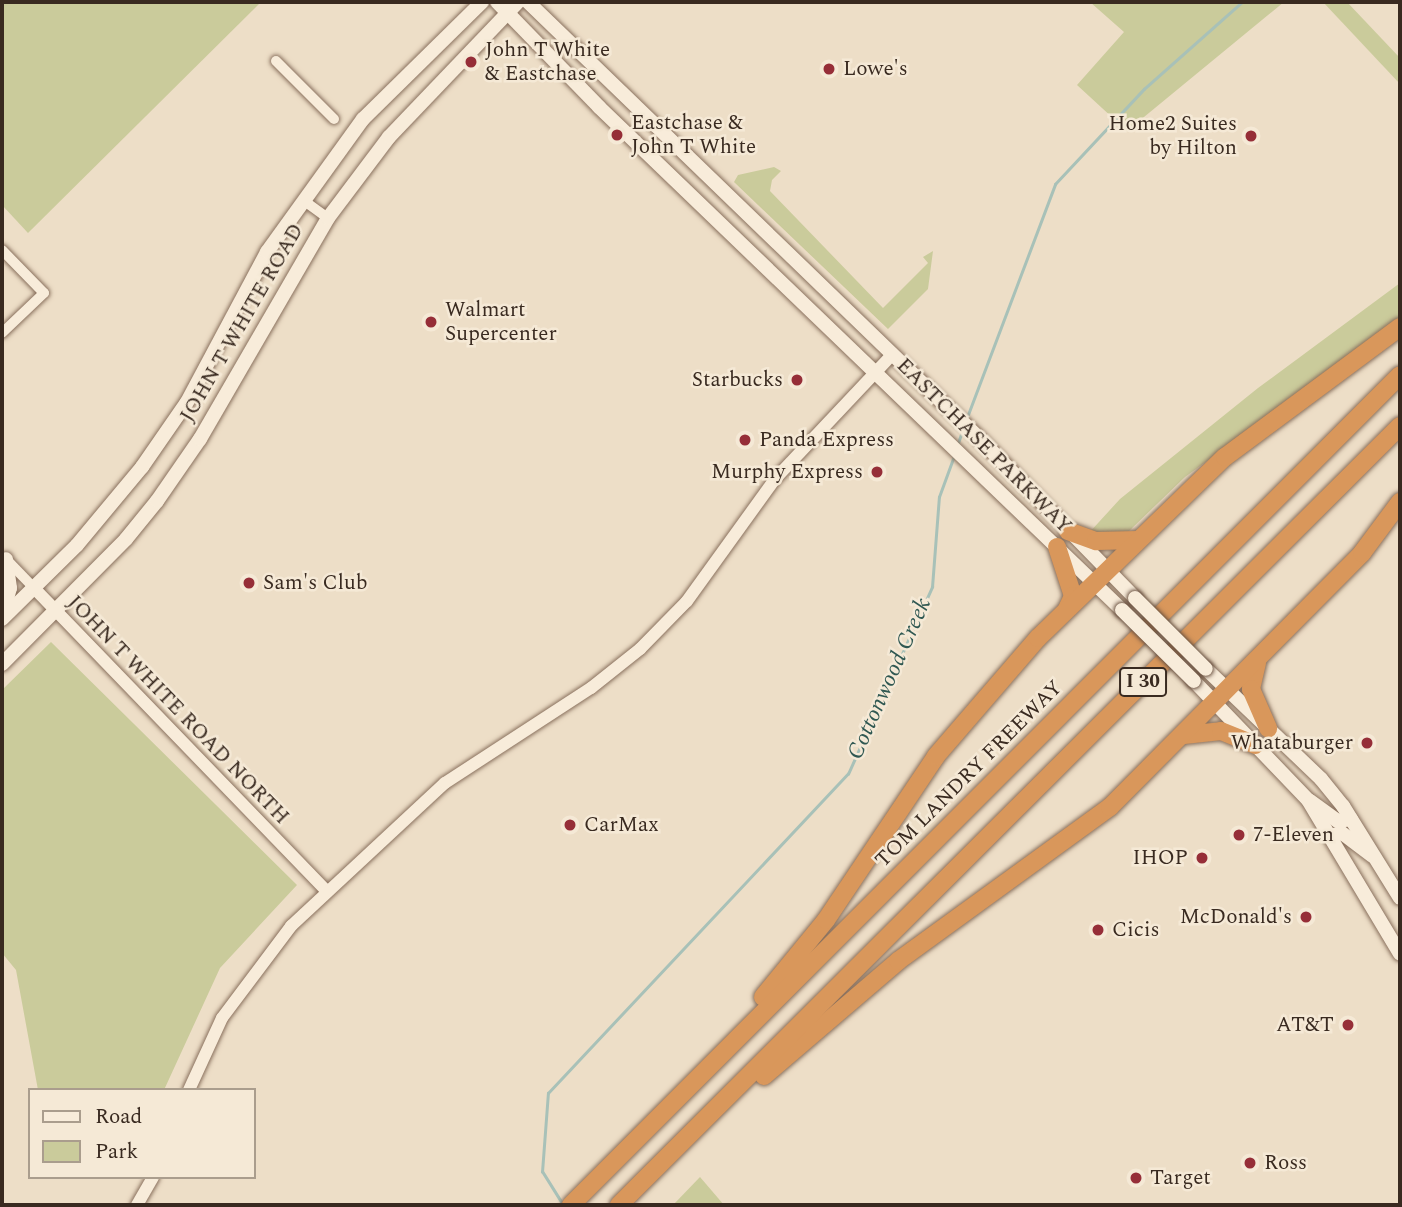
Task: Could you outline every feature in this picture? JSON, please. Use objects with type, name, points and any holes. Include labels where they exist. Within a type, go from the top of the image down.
[{"type":"highway","points":[[702,1071],[826,920],[975,706],[1067,609],[1226,457],[1400,327]]},
{"type":"highway","name":"TOM LANDRY FREEWAY","points":[[571,1205],[1400,375]]},
{"type":"highway","name":"I 30","points":[[622,1203],[1400,426]]},
{"type":"highway","points":[[622,1203],[646,1189],[776,1066],[898,961],[1110,807],[1256,663],[1362,553],[1400,502]]},
{"type":"highway","points":[[1068,531],[1096,541],[1138,540]]},
{"type":"highway","points":[[1057,548],[1073,596],[1067,609]]},
{"type":"highway","points":[[1256,663],[1251,689],[1268,728]]},
{"type":"highway","points":[[1184,735],[1222,731],[1255,745]]},
{"type":"main road","name":"JOHN T WHITE ROAD","points":[[2,618],[99,522],[172,424],[267,252],[363,120],[482,2]]},
{"type":"main road","name":"EASTCHASE PARKWAY","points":[[528,2],[1003,462],[1068,531],[1122,610],[1194,681],[1268,728],[1321,779],[1351,819],[1400,898]]},
{"type":"main road","name":"JOHN T WHITE ROAD","points":[[2,664],[56,611],[158,501],[200,439],[328,218],[389,137],[507,5]]},
{"type":"main road","name":"EASTCHASE PARKWAY","points":[[507,5],[696,201],[946,437],[1057,548],[1135,598],[1206,669],[1221,698],[1255,745],[1308,800],[1400,954]]},
{"type":"main road","points":[[696,201],[713,184]]},
{"type":"main road","points":[[2,618],[10,588],[4,557]]},
{"type":"main road","points":[[1308,800],[1338,821],[1351,819]]},
{"type":"main road","points":[[1329,836],[1342,833],[1376,858]]},
{"type":"street","points":[[276,61],[334,119]]},
{"type":"street","points":[[303,200],[328,218]]},
{"type":"street","points":[[2,250],[44,293],[2,333]]},
{"type":"street","points":[[190,1088],[222,1018],[262,959],[327,891],[444,783],[591,688],[640,649],[687,601],[767,488],[892,355]]},
{"type":"street","name":"JOHN T WHITE ROAD NORTH","points":[[4,557],[327,891]]},
{"type":"street","points":[[137,1205],[152,1179]]},
{"type":"green space","points":[[2,2],[261,2],[28,233],[2,205]]},
{"type":"green space","points":[[1090,2],[1284,2],[1127,131],[1077,85],[1124,32]]},
{"type":"green space","points":[[1323,2],[1347,2],[1400,58],[1400,84]]},
{"type":"green space","points":[[774,167],[781,171],[772,180],[770,191],[883,308],[928,263],[923,257],[933,251],[928,289],[888,329],[734,182],[738,175]]},
{"type":"green space","points":[[1400,283],[1400,321],[1185,477],[1128,532],[1088,534],[1120,499],[1258,388]]},
{"type":"green space","points":[[51,642],[297,885],[220,968],[165,1088],[38,1088],[16,970],[2,953],[2,690]]},
{"type":"green space","points":[[700,1177],[724,1205],[673,1205]]},
{"type":"waterway","name":"Cottonwood Creek","points":[[966,420],[1055,184],[1144,89],[1242,2]]},
{"type":"waterway","name":"Cottonwood Creek","points":[[957,446],[963,429]]},
{"type":"waterway","name":"Cottonwood Creek","points":[[563,1205],[542,1172],[548,1093],[848,774],[932,587],[939,497],[954,456]]},
{"type":"place","name":"John T White & Eastchase","points":[[471,62]]},
{"type":"place","name":"Lowe's","points":[[829,69]]},
{"type":"place","name":"Eastchase & John T White","points":[[617,135]]},
{"type":"place","name":"Home2 Suites by Hilton","points":[[1251,136]]},
{"type":"place","name":"Walmart Supercenter","points":[[431,322]]},
{"type":"place","name":"Starbucks","points":[[797,380]]},
{"type":"place","name":"Panda Express","points":[[745,440]]},
{"type":"place","name":"Murphy Express","points":[[877,472]]},
{"type":"place","name":"Sam's Club","points":[[249,583]]},
{"type":"place","name":"Whataburger","points":[[1367,743]]},
{"type":"place","name":"CarMax","points":[[570,825]]},
{"type":"place","name":"7-Eleven","points":[[1239,835]]},
{"type":"place","name":"IHOP","points":[[1202,858]]},
{"type":"place","name":"McDonald's","points":[[1306,917]]},
{"type":"place","name":"Cicis","points":[[1098,930]]},
{"type":"place","name":"AT&T","points":[[1348,1025]]},
{"type":"place","name":"Ross","points":[[1250,1163]]},
{"type":"place","name":"Target","points":[[1136,1178]]}]
